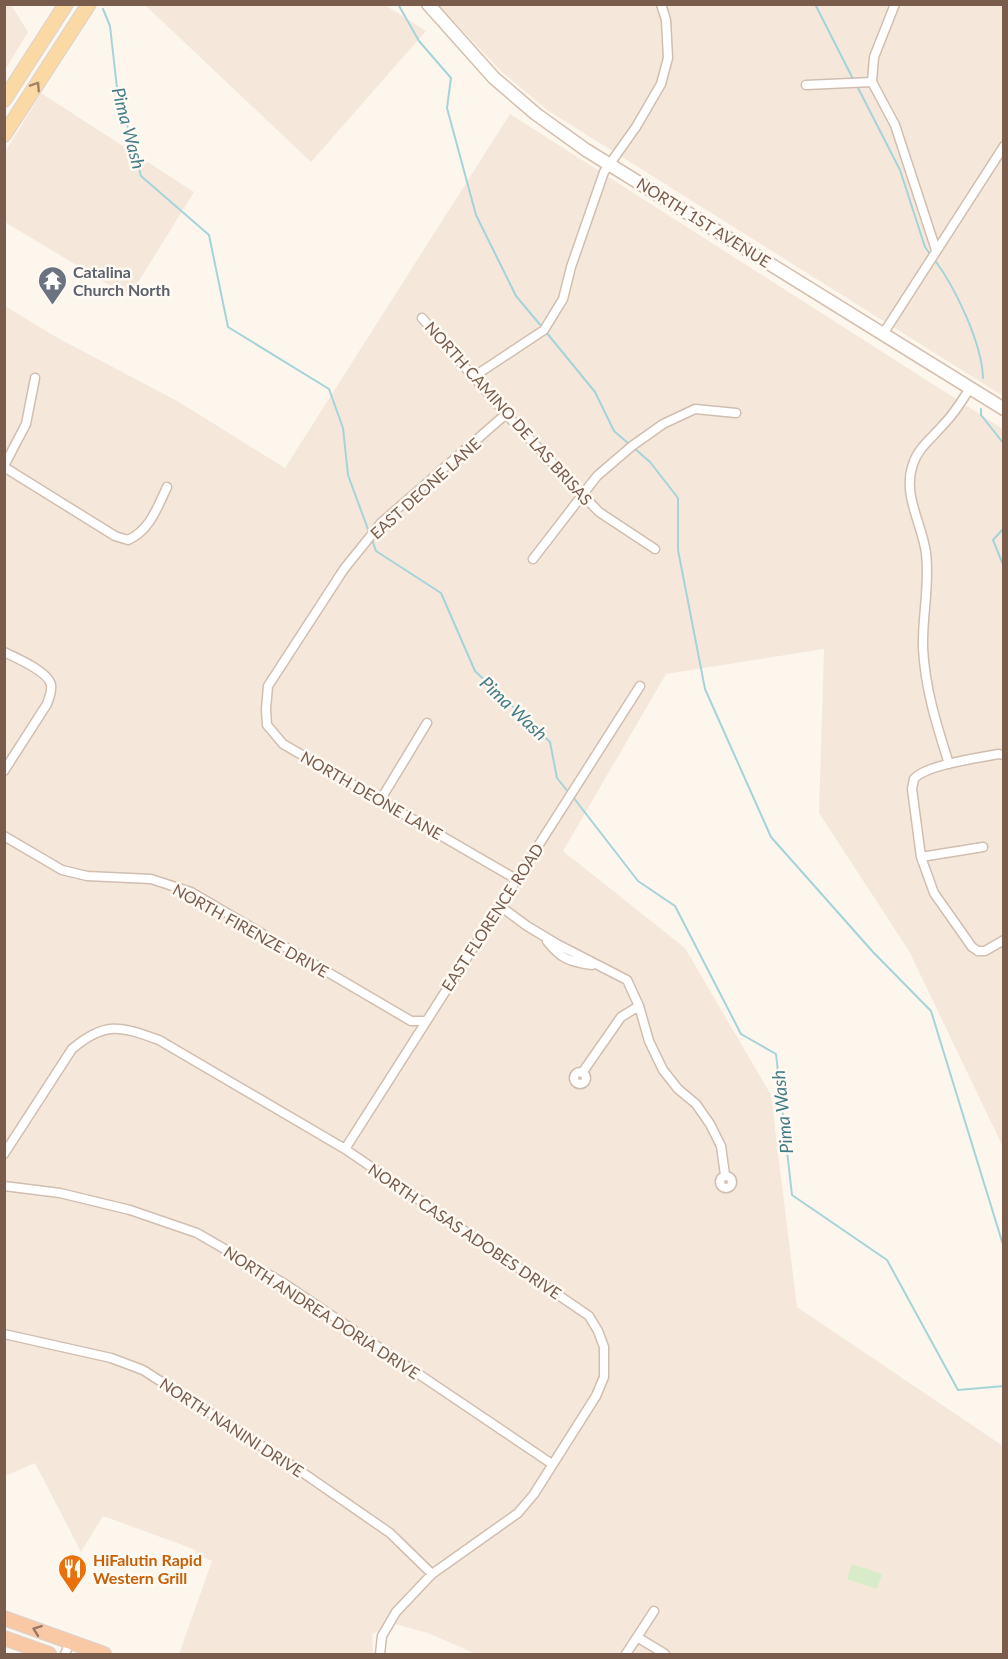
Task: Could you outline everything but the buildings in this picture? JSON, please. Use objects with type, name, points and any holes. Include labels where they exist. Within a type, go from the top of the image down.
[{"type":"highway","points":[[4,1618],[68,1648],[104,1654]]},
{"type":"highway","points":[[4,1638],[49,1654]]},
{"type":"main road","points":[[5,100],[66,4]]},
{"type":"main road","points":[[4,135],[89,4]]},
{"type":"main road","name":"NORTH 1ST AVENUE","points":[[428,4],[494,78],[536,114],[586,150],[1004,410]]},
{"type":"street","points":[[473,377],[544,330],[563,299],[571,267],[609,163],[636,127],[661,84],[668,58],[666,20],[661,4]]},
{"type":"street","points":[[894,4],[874,57],[872,82],[895,125],[936,250]]},
{"type":"street","points":[[806,86],[872,82]]},
{"type":"street","points":[[883,334],[1004,146]]},
{"type":"street","name":"NORTH CAMINO DE LAS BRISAS","points":[[422,318],[506,414],[599,512],[655,549]]},
{"type":"street","points":[[35,378],[26,424],[4,467],[115,537],[128,540],[140,535],[167,487]]},
{"type":"street","points":[[949,764],[936,725],[925,667],[923,632],[927,570],[923,536],[909,491],[917,455],[952,415],[970,388]]},
{"type":"street","points":[[533,559],[597,476],[632,446],[663,424],[695,409],[736,413]]},
{"type":"street","name":"EAST DEONE LANE","points":[[268,686],[344,570],[381,523],[506,414]]},
{"type":"street","points":[[4,652],[46,675],[51,684],[47,704],[4,771]]},
{"type":"street","name":"NORTH DEONE LANE","points":[[268,686],[267,725],[283,744],[516,879]]},
{"type":"street","name":"EAST FLORENCE ROAD","points":[[345,1149],[424,1021],[640,686]]},
{"type":"street","points":[[381,799],[427,723]]},
{"type":"street","points":[[1004,755],[998,754],[949,764],[911,777],[921,857],[934,892],[977,954],[1004,940]]},
{"type":"street","name":"NORTH FIRENZE DRIVE","points":[[4,836],[62,870],[87,876],[151,879],[190,892],[411,1021],[424,1021]]},
{"type":"street","points":[[921,857],[983,847]]},
{"type":"street","points":[[500,906],[542,936],[554,949],[572,962],[598,965],[627,980],[639,1006],[649,1041],[663,1070],[678,1089],[696,1104],[710,1124],[721,1146],[725,1175]]},
{"type":"street","points":[[582,1073],[621,1017],[639,1006]]},
{"type":"street","name":"NORTH CASAS ADOBES DRIVE","points":[[4,1154],[72,1049],[87,1037],[104,1029],[130,1030],[159,1040],[345,1149],[589,1316],[604,1347],[604,1377],[596,1396],[534,1494],[518,1513],[432,1574],[396,1612],[382,1636],[380,1654]]},
{"type":"street","name":"NORTH ANDREA DORIA DRIVE","points":[[4,1186],[60,1193],[130,1210],[197,1233],[285,1284],[552,1464]]},
{"type":"street","name":"NORTH NANINI DRIVE","points":[[4,1334],[111,1358],[150,1374],[296,1468],[390,1533],[432,1574]]},
{"type":"street","points":[[626,1654],[654,1611]]},
{"type":"street","points":[[637,1637],[665,1654]]},
{"type":"shaded area","points":[[5,4],[11,5],[28,32],[5,70]]},
{"type":"shaded area","points":[[145,5],[385,5],[426,31],[311,162]]},
{"type":"shaded area","points":[[438,5],[1003,5],[1003,396],[547,110],[502,72]]},
{"type":"shaded area","points":[[41,93],[194,192],[129,297],[5,222],[5,152]]},
{"type":"shaded area","points":[[510,114],[1003,429],[1003,1147],[909,951],[819,813],[824,649],[666,674],[563,851],[685,948],[771,1095],[797,1307],[1003,1446],[1003,1654],[476,1654],[428,1633],[395,1624],[372,1634],[373,1654],[179,1654],[212,1561],[195,1554],[196,1550],[103,1516],[81,1552],[35,1463],[5,1476],[5,306],[56,337],[179,402],[285,468]]},
{"type":"green space","points":[[852,1564],[882,1574],[877,1589],[847,1579]]},
{"type":"waterway","points":[[398,4],[419,41],[451,78],[447,108],[476,215],[516,296],[542,327]]},
{"type":"waterway","points":[[815,4],[853,79]]},
{"type":"waterway","name":"Pima Wash","points":[[103,9],[110,26],[117,88],[141,176],[209,235],[228,327],[329,389],[343,428],[348,475],[369,532]]},
{"type":"waterway","points":[[856,84],[900,170],[925,247],[930,254]]},
{"type":"waterway","points":[[934,259],[950,284],[973,332],[983,378]]},
{"type":"waterway","points":[[546,332],[595,392],[614,431],[629,444]]},
{"type":"waterway","points":[[981,409],[981,415],[1004,444]]},
{"type":"waterway","points":[[634,448],[650,462],[678,498],[678,550],[705,689],[771,837],[873,952],[931,1011],[1004,1248]]},
{"type":"waterway","points":[[1004,528],[993,540],[1004,567]]},
{"type":"waterway","name":"Pima Wash","points":[[372,540],[376,551],[441,593],[475,671],[550,742],[557,778],[569,793]]},
{"type":"waterway","name":"Pima Wash","points":[[573,797],[638,881],[675,906],[741,1034],[776,1054],[792,1195],[887,1260],[958,1390],[1004,1386]]},
{"type":"place","name":"Catalina Church North","points":[[52,306]]},
{"type":"place","name":"HiFalutin Rapid Western Grill","points":[[72,1594]]}]
